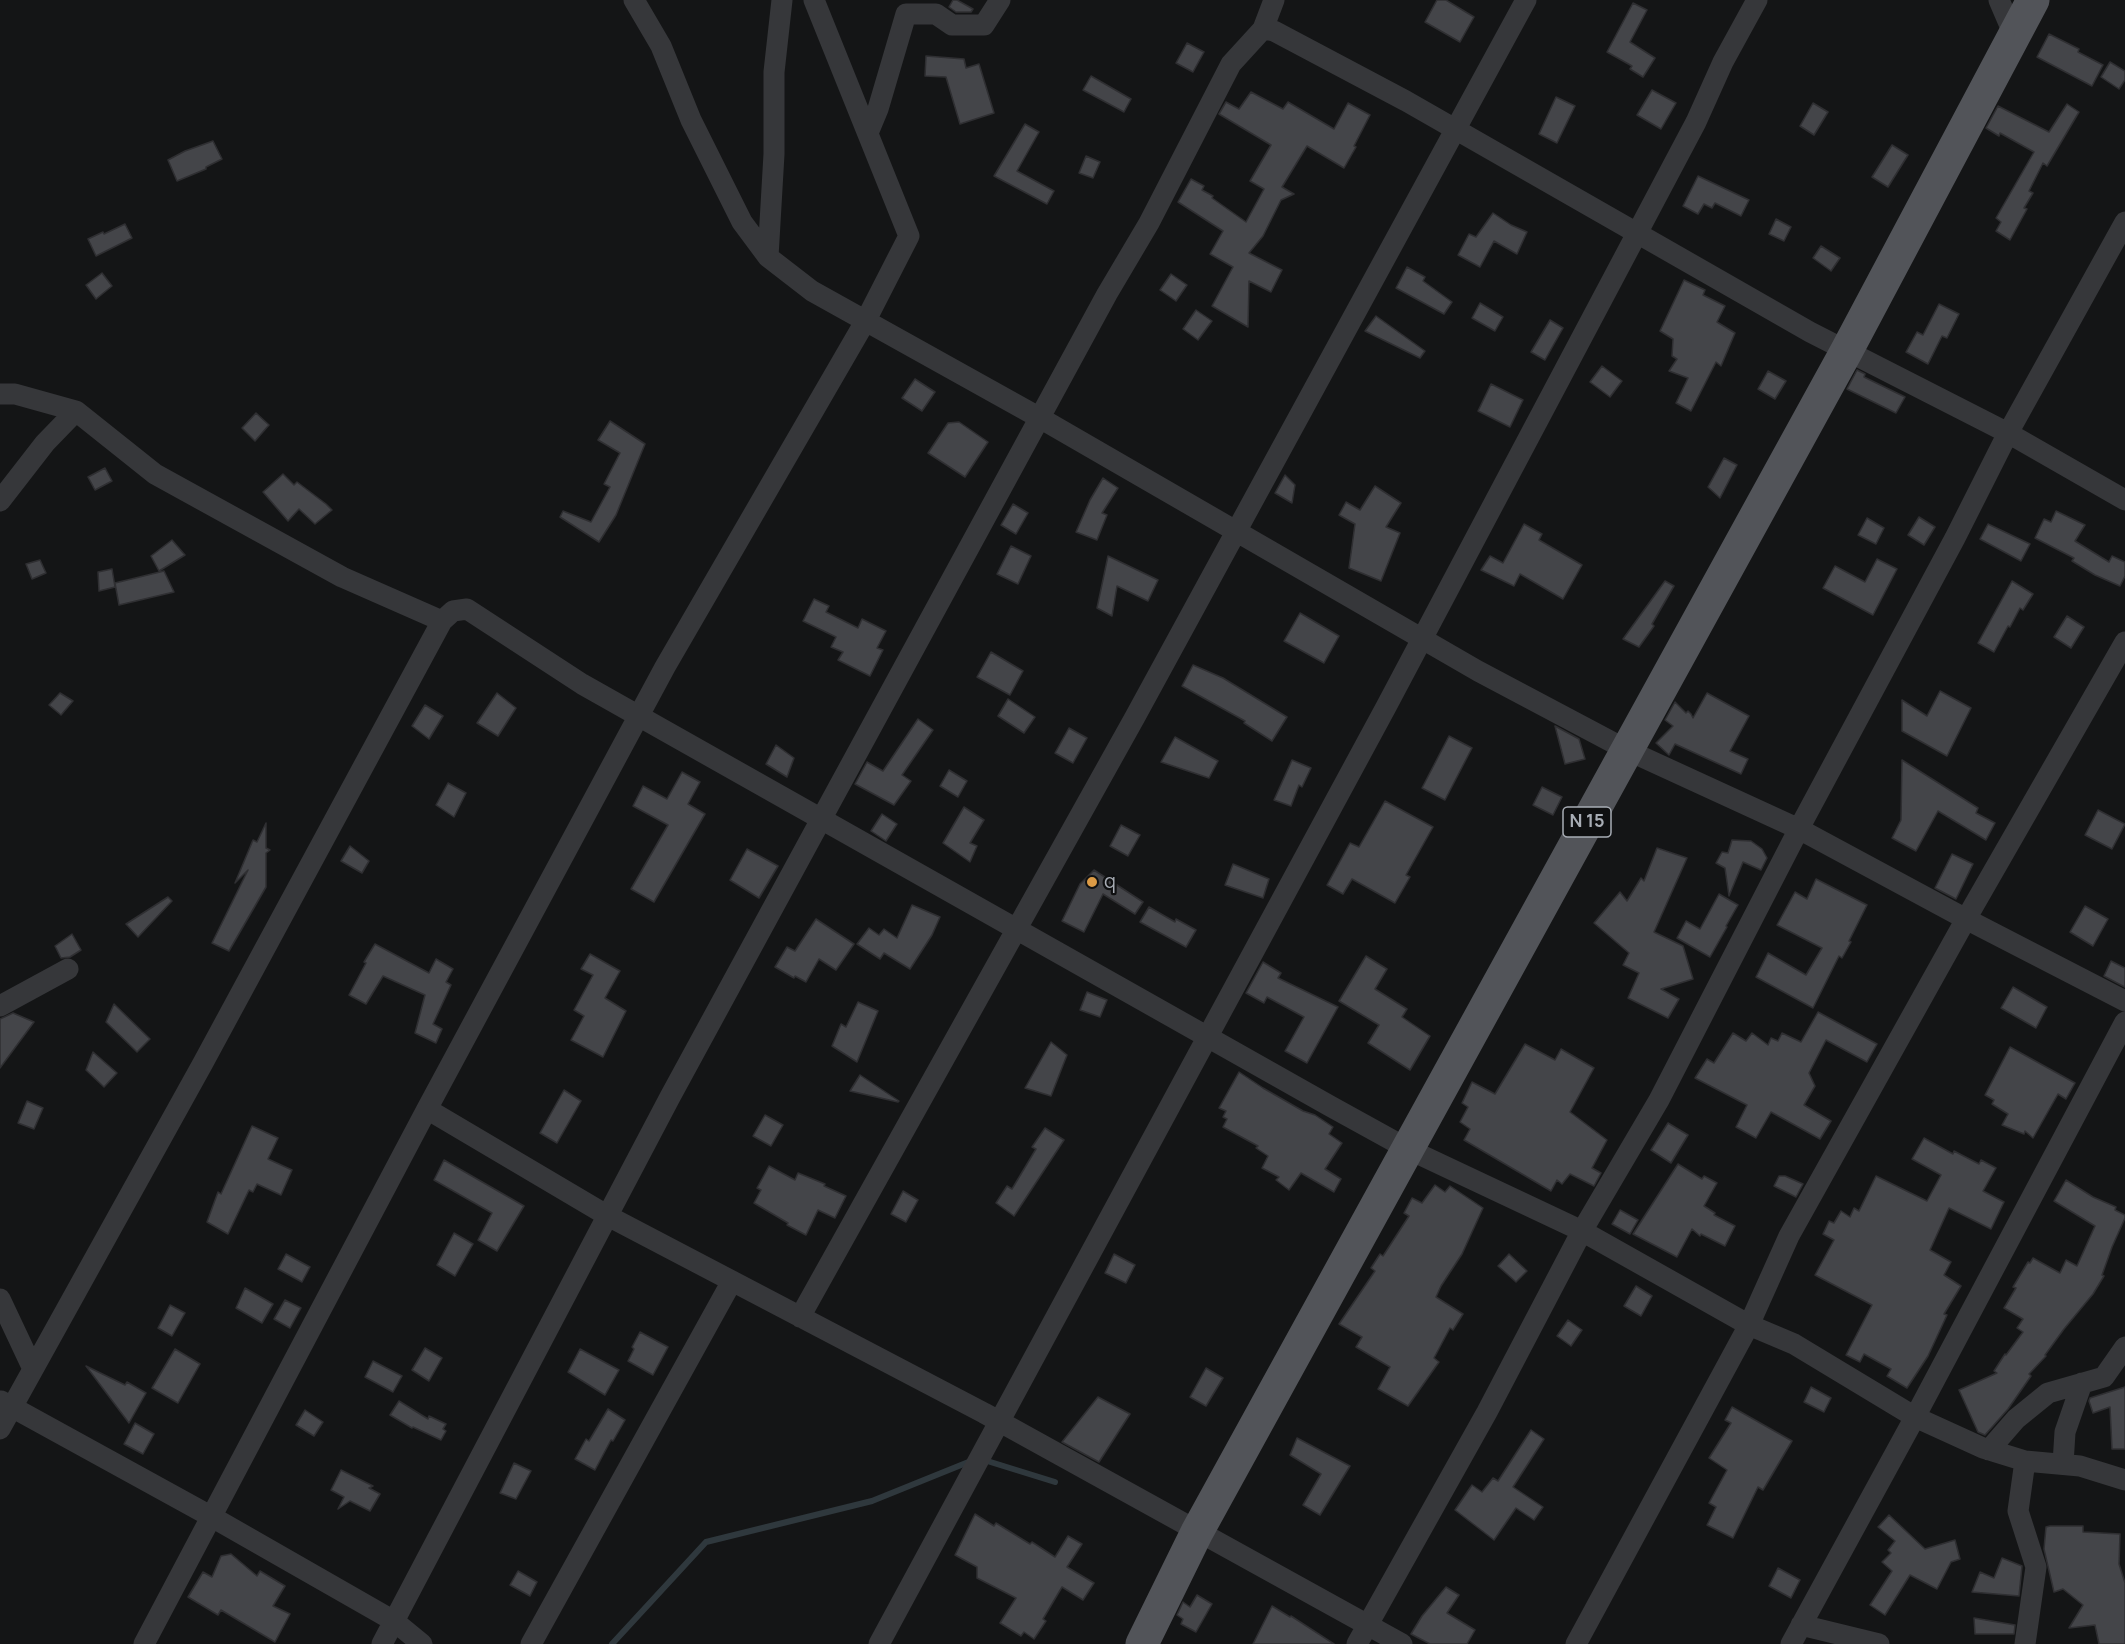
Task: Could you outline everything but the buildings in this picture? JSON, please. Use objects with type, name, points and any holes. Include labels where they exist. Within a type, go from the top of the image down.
[{"type":"main road","name":"N 15","points":[[1142,1644],[1197,1532],[1846,352],[2033,0]]},
{"type":"street","points":[[634,0],[661,46],[691,120],[742,222],[768,257],[812,291],[1040,418],[1478,670],[1627,750],[1799,829],[2125,1001]]},
{"type":"street","points":[[768,257],[774,154],[774,72],[782,0]]},
{"type":"street","points":[[144,1644],[427,1109],[639,716],[866,320],[909,236],[814,0]]},
{"type":"street","points":[[868,133],[878,109],[906,14],[936,14],[952,24],[984,25],[1000,0]]},
{"type":"street","points":[[382,1644],[821,819],[1107,294],[1149,223],[1231,64],[1263,29],[1274,0]]},
{"type":"street","points":[[800,1317],[1236,531],[1526,0]]},
{"type":"street","points":[[879,1644],[1422,637],[1696,122],[1757,0]]},
{"type":"street","points":[[1999,0],[2014,35]]},
{"type":"street","points":[[1263,29],[1274,31],[1406,100],[1846,352],[2008,433],[2125,500]]},
{"type":"street","points":[[1357,1644],[1487,1412],[1582,1231],[1659,1100],[2008,433],[2125,222]]},
{"type":"street","points":[[0,394],[15,394],[76,411],[155,474],[342,577],[442,621]]},
{"type":"street","points":[[0,501],[45,443],[76,411]]},
{"type":"street","points":[[0,1429],[6,1404],[33,1369],[203,1063],[442,621],[453,611],[467,609],[582,684],[1207,1037],[1408,1149],[1582,1231],[1749,1325],[1794,1344],[1916,1417],[1989,1450],[2025,1461],[2080,1466],[2125,1480]]},
{"type":"street","points":[[1576,1644],[1749,1325],[1789,1236],[1966,919],[2125,642]]},
{"type":"street","points":[[0,1006],[68,969]]},
{"type":"street","points":[[1791,1644],[1916,1417],[2125,1022]]},
{"type":"street","points":[[427,1109],[608,1216],[999,1422],[1402,1644]]},
{"type":"street","points":[[531,1644],[732,1281]]},
{"type":"street","points":[[0,1299],[33,1369]]},
{"type":"street","points":[[1989,1450],[2016,1419],[2048,1393],[2104,1377],[2125,1347]]},
{"type":"street","points":[[2063,1464],[2065,1432],[2082,1383]]},
{"type":"street","points":[[6,1404],[212,1517],[394,1621],[422,1644]]},
{"type":"street","points":[[2019,1641],[2036,1567],[2018,1511],[2025,1461]]},
{"type":"street","points":[[1801,1625],[1879,1644]]},
{"type":"waterway","points":[[984,1460],[1055,1482]]},
{"type":"waterway","points":[[612,1644],[706,1542],[872,1501],[971,1461]]},
{"type":"place","name":"q","points":[[1092,882]]}]
